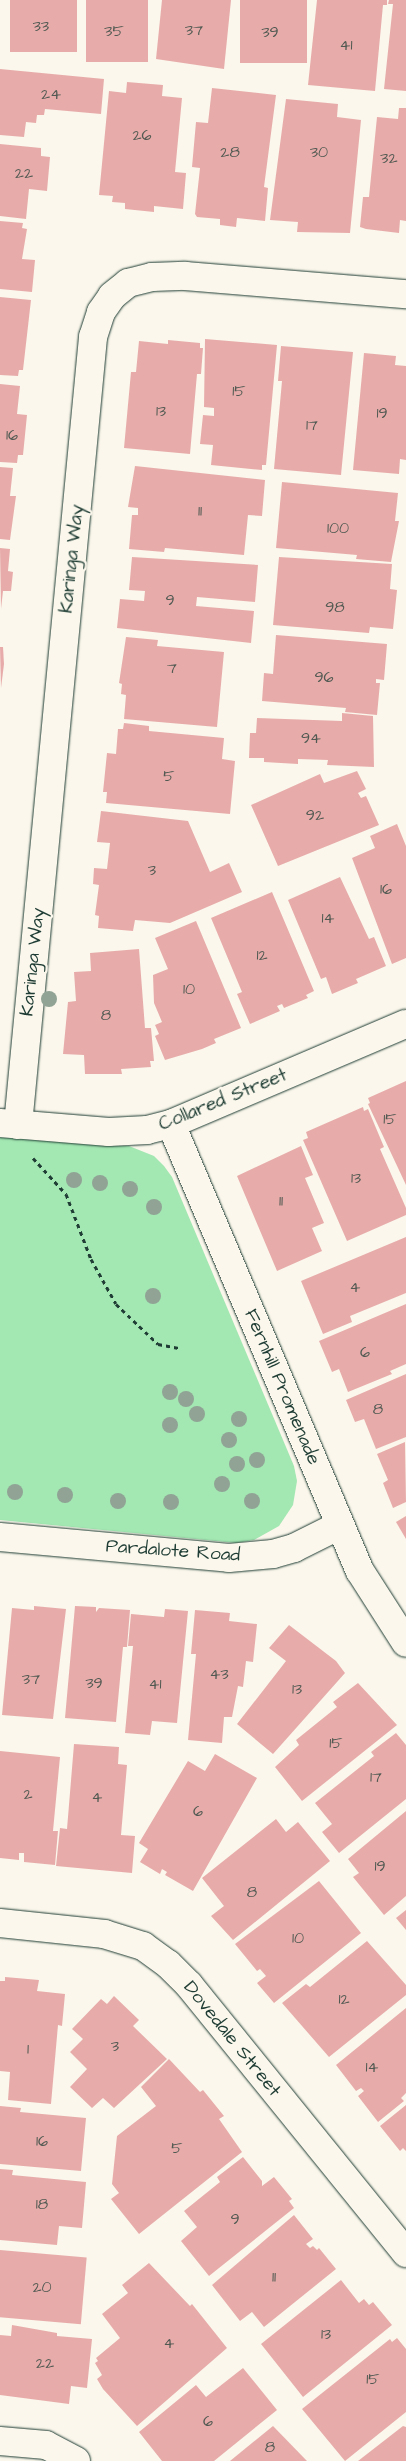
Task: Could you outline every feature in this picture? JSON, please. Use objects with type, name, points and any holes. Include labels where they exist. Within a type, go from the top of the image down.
[{"type":"street","name":"Karinga Way","points":[[9,1124],[93,337],[101,312],[112,296],[128,283],[152,276],[185,276],[406,294]]},
{"type":"street","name":"Collared Street","points":[[9,1124],[126,1132],[171,1124],[406,1024]]},
{"type":"street","name":"Fernhill Promenade","points":[[171,1124],[360,1571],[406,1643]]},
{"type":"street","name":"Pardalote Road","points":[[0,1537],[229,1558],[273,1554],[294,1548],[340,1525]]},
{"type":"street","name":"Dovedale Street","points":[[0,1923],[104,1934],[144,1946],[168,1964],[189,1985],[406,2253]]},
{"type":"street","points":[[0,2441],[46,2445],[76,2461]]},
{"type":"path","points":[[31,1156],[66,1194],[91,1259],[116,1304],[158,1344],[178,1348]]},
{"type":"green space","points":[[0,1135],[129,1146],[154,1156],[172,1177],[294,1466],[297,1481],[293,1505],[279,1526],[254,1540],[236,1543],[0,1520]]},
{"type":"building","points":[[10,0],[77,0],[77,52],[10,52]]},
{"type":"building","points":[[86,0],[148,0],[148,62],[86,62]]},
{"type":"building","points":[[162,0],[231,0],[224,69],[156,59]]},
{"type":"building","points":[[240,0],[307,0],[307,63],[240,63]]},
{"type":"building","points":[[317,0],[387,0],[387,5],[383,5],[375,91],[308,85]]},
{"type":"building","points":[[389,0],[406,0],[406,91],[384,89],[393,4],[388,4]]},
{"type":"building","points":[[0,69],[104,79],[101,114],[45,109],[44,115],[37,115],[36,123],[26,122],[24,137],[0,135]]},
{"type":"building","points":[[127,82],[163,85],[162,96],[182,98],[175,172],[186,173],[183,209],[154,206],[154,212],[125,209],[125,203],[112,202],[113,196],[99,195],[109,91],[126,93]]},
{"type":"building","points":[[212,88],[276,95],[264,187],[268,188],[265,221],[237,218],[236,227],[220,225],[220,219],[197,217],[195,214],[200,168],[192,167],[196,122],[208,123]]},
{"type":"building","points":[[286,99],[338,104],[337,117],[361,120],[350,233],[297,232],[298,222],[270,220]]},
{"type":"building","points":[[399,108],[406,108],[406,221],[400,220],[399,233],[366,229],[360,227],[363,197],[369,197],[377,117],[398,119]]},
{"type":"building","points":[[0,144],[41,148],[41,156],[50,157],[47,191],[29,189],[26,219],[0,216]]},
{"type":"building","points":[[0,221],[23,223],[22,228],[27,229],[22,259],[35,260],[32,292],[0,289]]},
{"type":"building","points":[[0,297],[31,300],[23,370],[19,370],[18,376],[0,375]]},
{"type":"building","points":[[205,339],[277,345],[266,465],[262,465],[262,470],[211,465],[213,445],[200,444],[203,415],[214,416],[214,408],[204,407]]},
{"type":"building","points":[[168,340],[200,343],[200,348],[203,348],[201,374],[197,374],[190,454],[124,448],[131,372],[136,372],[139,341],[168,344]]},
{"type":"building","points":[[281,346],[353,352],[341,475],[274,469],[282,381],[278,381]]},
{"type":"building","points":[[364,353],[396,356],[395,365],[406,366],[406,460],[400,459],[399,474],[353,470]]},
{"type":"building","points":[[0,384],[20,386],[17,414],[27,415],[23,455],[18,455],[17,463],[0,462]]},
{"type":"building","points":[[135,466],[265,480],[262,516],[248,515],[244,555],[165,548],[164,552],[129,549],[132,515],[138,515],[138,508],[128,507]]},
{"type":"building","points":[[0,467],[13,468],[10,496],[16,496],[10,540],[0,539]]},
{"type":"building","points":[[282,482],[398,493],[395,521],[399,521],[391,562],[356,559],[357,555],[276,548]]},
{"type":"building","points":[[0,548],[10,549],[8,571],[13,572],[11,591],[3,591],[1,609]]},
{"type":"building","points":[[132,557],[258,565],[255,602],[197,597],[196,606],[254,611],[251,643],[117,628],[120,599],[144,601],[145,591],[129,590]]},
{"type":"building","points":[[279,557],[392,564],[390,589],[397,590],[393,629],[370,627],[369,633],[273,625]]},
{"type":"building","points":[[276,635],[387,644],[384,680],[376,679],[376,683],[380,683],[377,715],[345,712],[346,708],[262,701],[264,673],[273,674]]},
{"type":"building","points":[[126,637],[158,640],[157,646],[224,652],[217,727],[124,719],[126,695],[121,694],[122,684],[119,683]]},
{"type":"building","points":[[0,647],[3,647],[4,664],[1,688]]},
{"type":"building","points":[[342,713],[373,716],[374,767],[327,765],[328,760],[298,759],[298,764],[264,762],[264,758],[249,758],[250,733],[256,733],[257,718],[342,721]]},
{"type":"building","points":[[124,723],[149,726],[149,731],[224,738],[222,759],[235,761],[230,814],[106,803],[107,792],[103,792],[107,753],[116,754],[118,729],[123,729]]},
{"type":"building","points":[[357,771],[366,789],[358,793],[361,798],[366,796],[379,825],[278,866],[251,805],[320,774],[324,783]]},
{"type":"building","points":[[101,811],[188,821],[210,872],[229,863],[242,892],[170,923],[135,920],[133,931],[98,928],[99,916],[95,915],[99,885],[93,884],[94,868],[107,869],[110,843],[97,842]]},
{"type":"building","points":[[397,824],[406,846],[406,958],[392,964],[352,858],[375,848],[370,836]]},
{"type":"building","points":[[340,877],[369,939],[374,937],[386,966],[356,979],[358,983],[332,994],[326,977],[321,979],[288,900]]},
{"type":"building","points":[[272,892],[314,991],[306,995],[308,998],[284,1008],[282,1004],[277,1006],[280,1011],[250,1024],[237,994],[242,992],[211,918]]},
{"type":"building","points":[[196,921],[241,1028],[214,1039],[216,1043],[202,1049],[165,1060],[155,1036],[159,1034],[155,1025],[162,1022],[154,1003],[153,975],[168,969],[155,938]]},
{"type":"building","points":[[139,949],[145,1028],[151,1028],[154,1061],[150,1061],[151,1067],[121,1069],[122,1074],[85,1074],[84,1055],[63,1054],[68,1002],[76,1001],[74,972],[91,971],[90,953]]},
{"type":"building","points":[[406,1081],[406,1185],[368,1104],[370,1103],[368,1098]]},
{"type":"building","points":[[363,1107],[364,1111],[368,1109],[384,1147],[380,1149],[406,1208],[406,1215],[347,1241],[303,1140],[308,1138],[306,1132]]},
{"type":"building","points":[[301,1146],[313,1175],[305,1178],[324,1223],[312,1228],[322,1251],[277,1271],[237,1176]]},
{"type":"building","points":[[406,1237],[406,1293],[350,1316],[352,1322],[323,1334],[301,1281]]},
{"type":"building","points":[[406,1304],[406,1364],[390,1371],[392,1374],[348,1392],[339,1369],[332,1372],[319,1341]]},
{"type":"building","points":[[406,1374],[406,1437],[376,1449],[364,1419],[355,1422],[346,1400]]},
{"type":"building","points":[[405,1442],[406,1502],[393,1508],[383,1483],[388,1480],[377,1454]]},
{"type":"building","points":[[406,1516],[406,1539],[396,1522]]},
{"type":"building","points":[[34,1606],[66,1609],[53,1719],[2,1715],[12,1608],[34,1610]]},
{"type":"building","points":[[75,1606],[96,1607],[96,1612],[99,1608],[130,1610],[127,1647],[123,1647],[116,1722],[65,1718]]},
{"type":"building","points":[[165,1609],[188,1611],[177,1723],[152,1721],[150,1735],[125,1733],[133,1646],[128,1646],[131,1614],[164,1617]]},
{"type":"building","points":[[195,1610],[230,1613],[229,1621],[257,1624],[253,1662],[246,1661],[243,1687],[238,1686],[232,1717],[224,1717],[222,1743],[188,1740],[196,1654],[191,1654]]},
{"type":"building","points":[[289,1625],[336,1661],[345,1673],[273,1754],[237,1724],[286,1661],[269,1648]]},
{"type":"building","points":[[358,1683],[397,1725],[302,1801],[275,1767],[299,1745],[296,1740],[337,1707],[333,1702]]},
{"type":"building","points":[[396,1733],[406,1745],[406,1799],[339,1853],[322,1832],[332,1824],[315,1803],[374,1756],[371,1752]]},
{"type":"building","points":[[74,1744],[119,1747],[118,1764],[127,1765],[121,1835],[135,1836],[132,1873],[56,1866],[60,1828],[67,1829]]},
{"type":"building","points":[[0,1751],[60,1757],[53,1831],[58,1831],[55,1865],[24,1862],[24,1853],[19,1853],[19,1860],[0,1858]]},
{"type":"building","points":[[215,1754],[257,1778],[193,1891],[165,1875],[167,1872],[162,1869],[160,1874],[140,1862],[148,1849],[139,1843],[188,1761],[205,1771]]},
{"type":"building","points":[[406,1811],[406,1896],[384,1915],[353,1877],[359,1873],[348,1859]]},
{"type":"building","points":[[276,1819],[286,1832],[298,1822],[330,1861],[233,1940],[211,1916],[224,1906],[202,1878]]},
{"type":"building","points":[[319,1881],[361,1933],[274,2003],[257,1983],[266,1976],[260,1969],[257,1971],[235,1944]]},
{"type":"building","points":[[406,1910],[406,1930],[396,1918]]},
{"type":"building","points":[[367,1941],[406,1985],[406,1995],[329,2057],[282,2003],[306,1984],[310,1987]]},
{"type":"building","points":[[5,1977],[39,1980],[37,1991],[65,1994],[62,2026],[58,2025],[51,2104],[8,2100],[10,2072],[0,2071],[0,1981],[5,1981]]},
{"type":"building","points":[[114,1996],[139,2020],[133,2026],[167,2059],[114,2108],[103,2098],[92,2108],[70,2087],[87,2069],[70,2052],[83,2039],[72,2029],[101,1999],[107,2004]]},
{"type":"building","points":[[406,2008],[406,2093],[401,2098],[404,2101],[378,2122],[358,2096],[364,2091],[361,2088],[356,2091],[336,2065]]},
{"type":"building","points":[[169,2059],[200,2092],[203,2090],[224,2116],[219,2119],[242,2152],[139,2234],[111,2199],[119,2193],[112,2184],[117,2136],[156,2106],[141,2087]]},
{"type":"building","points":[[406,2105],[406,2151],[403,2148],[400,2151],[380,2126]]},
{"type":"building","points":[[0,2106],[21,2108],[20,2112],[86,2118],[81,2171],[0,2164]]},
{"type":"building","points":[[243,2157],[262,2181],[262,2186],[274,2177],[292,2199],[289,2201],[294,2208],[209,2276],[181,2241],[197,2227],[184,2211],[220,2182],[217,2177]]},
{"type":"building","points":[[0,2169],[13,2170],[12,2175],[86,2182],[82,2228],[59,2226],[57,2245],[0,2240]]},
{"type":"building","points":[[294,2215],[313,2239],[306,2244],[310,2248],[313,2246],[317,2250],[319,2248],[336,2269],[264,2327],[252,2312],[240,2321],[212,2285]]},
{"type":"building","points":[[0,2250],[87,2258],[81,2324],[0,2317]]},
{"type":"building","points":[[149,2263],[190,2306],[192,2304],[227,2348],[137,2426],[103,2389],[97,2379],[102,2375],[95,2363],[98,2361],[96,2358],[120,2338],[102,2314],[128,2293],[122,2285]]},
{"type":"building","points":[[341,2280],[359,2303],[364,2299],[369,2305],[373,2302],[392,2325],[303,2397],[261,2344]]},
{"type":"building","points":[[12,2325],[57,2333],[57,2336],[92,2339],[87,2388],[71,2386],[69,2404],[0,2395],[0,2335],[11,2336]]},
{"type":"building","points":[[397,2338],[406,2349],[406,2412],[345,2461],[302,2409],[390,2339],[392,2342]]},
{"type":"building","points":[[243,2368],[277,2410],[214,2461],[162,2461],[139,2432],[196,2385],[206,2397]]},
{"type":"building","points":[[273,2426],[307,2461],[230,2461]]},
{"type":"building","points":[[403,2426],[406,2427],[406,2461],[358,2461]]}]
